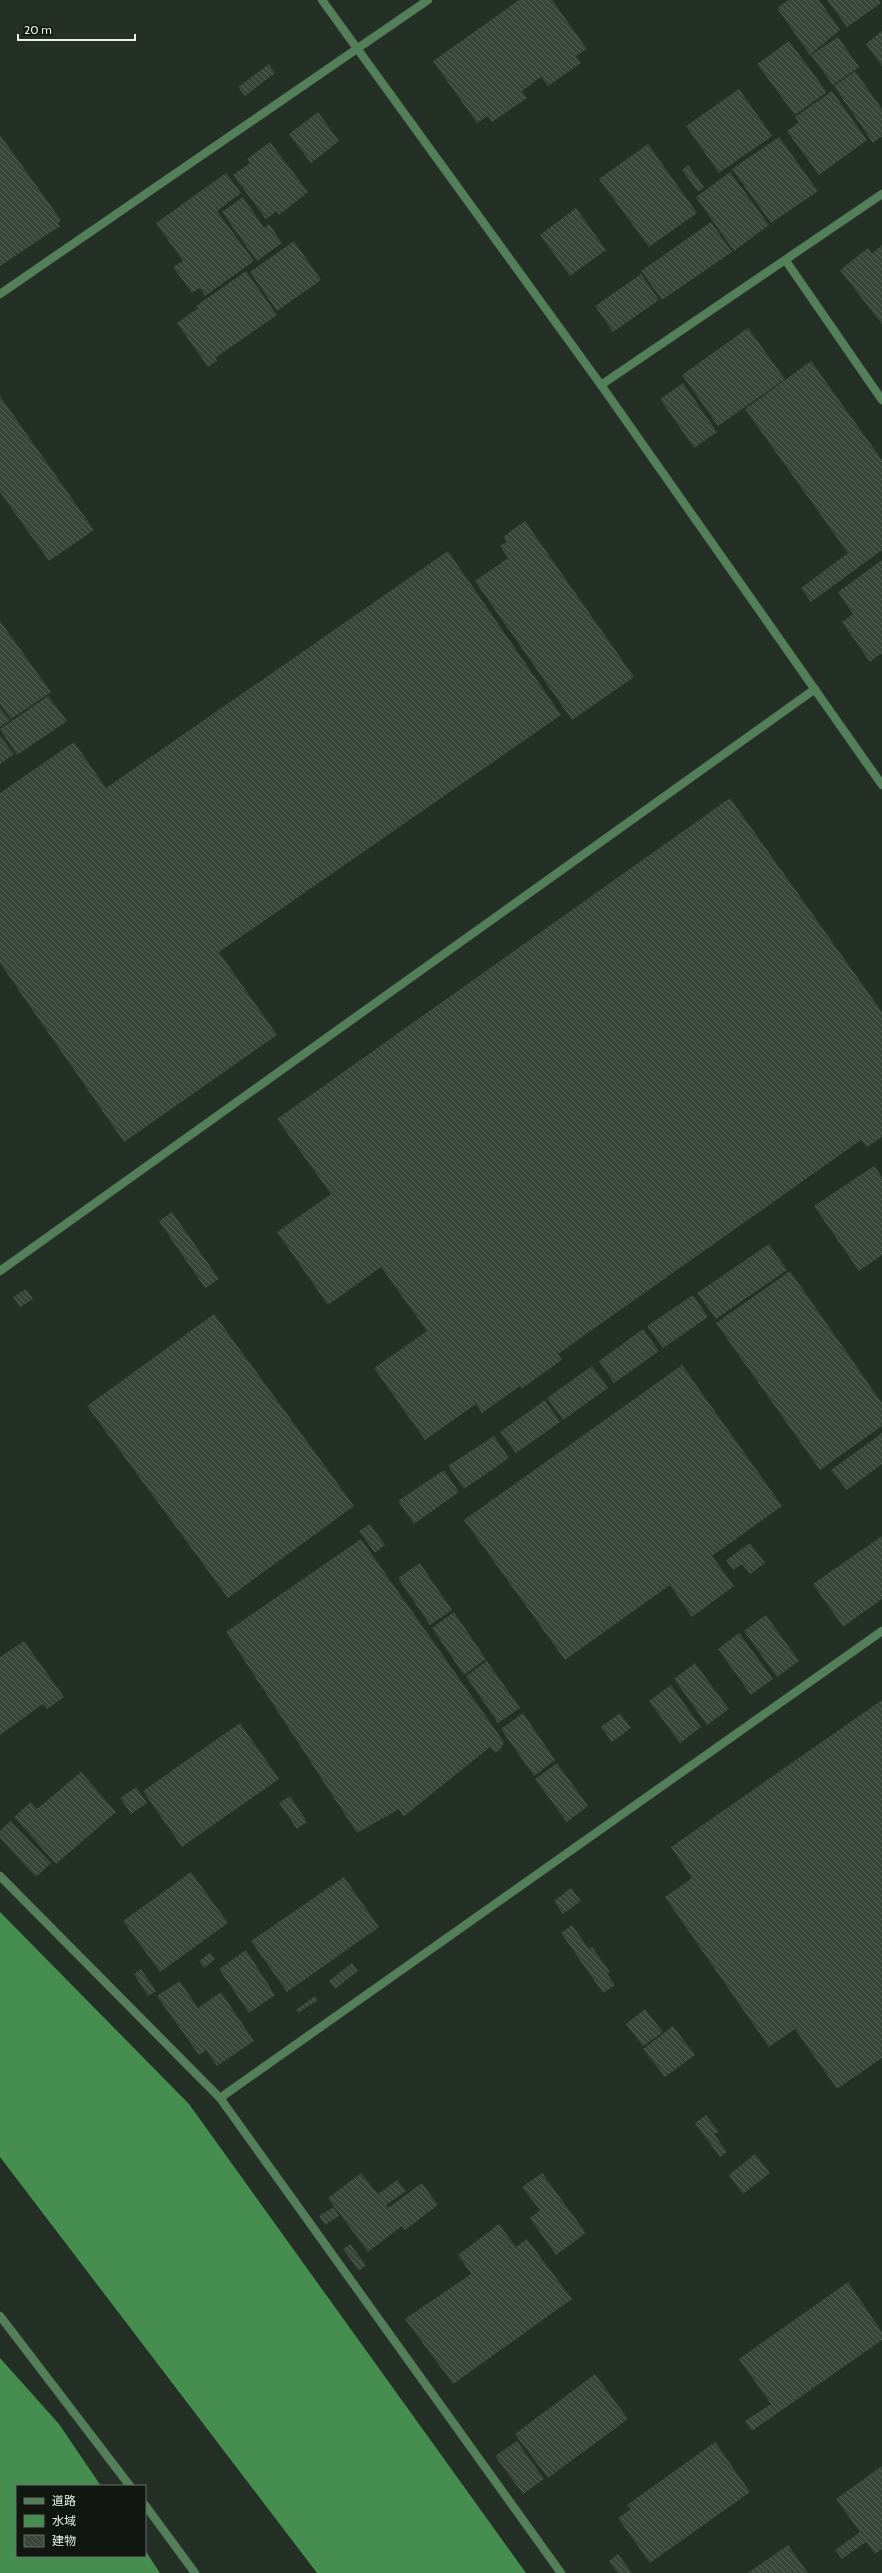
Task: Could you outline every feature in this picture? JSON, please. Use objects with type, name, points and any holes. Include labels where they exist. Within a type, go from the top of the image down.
[{"type":"street","points":[[322,0],[601,385],[882,785]]},
{"type":"street","points":[[0,294],[358,50],[428,0]]},
{"type":"street","points":[[601,385],[786,261],[882,194]]},
{"type":"street","points":[[786,261],[882,400]]},
{"type":"street","points":[[0,1271],[815,690]]},
{"type":"street","points":[[220,2098],[882,1631]]},
{"type":"street","points":[[0,1876],[220,2098],[561,2573]]},
{"type":"street","points":[[0,2316],[129,2485]]},
{"type":"street","points":[[146,2506],[195,2573]]},
{"type":"water","points":[[0,1912],[189,2104],[526,2573],[317,2573],[0,2157]]},
{"type":"water","points":[[0,2358],[59,2424],[100,2485],[16,2485],[16,2557],[146,2557],[146,2552],[160,2573],[0,2573]]},
{"type":"building","points":[[519,0],[552,0],[587,49],[576,56],[581,63],[548,86],[541,77],[522,91],[527,98],[492,122],[488,116],[477,123],[433,61]]},
{"type":"building","points":[[788,0],[819,0],[840,30],[810,55],[777,8]]},
{"type":"building","points":[[827,0],[879,0],[881,3],[847,27]]},
{"type":"building","points":[[882,31],[882,66],[866,44]]},
{"type":"building","points":[[838,37],[859,67],[833,85],[811,55]]},
{"type":"building","points":[[789,41],[827,92],[795,115],[757,64]]},
{"type":"building","points":[[269,64],[275,73],[245,96],[238,87]]},
{"type":"building","points":[[855,71],[882,109],[882,136],[873,143],[834,86]]},
{"type":"building","points":[[739,89],[772,136],[719,173],[686,126]]},
{"type":"building","points":[[832,91],[867,140],[819,175],[787,131],[799,122],[795,117]]},
{"type":"building","points":[[318,112],[339,141],[311,163],[289,134]]},
{"type":"building","points":[[0,135],[61,220],[58,223],[60,226],[0,266]]},
{"type":"building","points":[[779,137],[818,191],[771,223],[732,169]]},
{"type":"building","points":[[270,142],[308,192],[279,215],[277,211],[266,219],[233,175],[250,163],[247,159]]},
{"type":"building","points":[[648,144],[697,213],[649,247],[599,179]]},
{"type":"building","points":[[688,165],[704,187],[698,192],[682,170]]},
{"type":"building","points":[[730,172],[769,225],[734,251],[696,197]]},
{"type":"building","points":[[226,173],[241,193],[217,211],[254,261],[205,296],[200,288],[192,293],[173,267],[183,261],[156,223]]},
{"type":"building","points":[[243,197],[264,228],[269,224],[282,243],[257,261],[222,212]]},
{"type":"building","points":[[576,208],[606,250],[570,276],[540,235]]},
{"type":"building","points":[[711,222],[732,252],[662,300],[641,271]]},
{"type":"building","points":[[294,241],[321,280],[277,311],[250,272]]},
{"type":"building","points":[[882,245],[882,324],[840,270],[868,248],[872,254]]},
{"type":"building","points":[[246,271],[277,315],[215,358],[217,361],[208,367],[177,323],[198,308],[196,306]]},
{"type":"building","points":[[641,274],[659,300],[613,332],[595,306]]},
{"type":"building","points":[[748,328],[785,379],[718,426],[682,375]]},
{"type":"building","points":[[811,361],[882,460],[882,550],[811,602],[801,588],[848,553],[745,409]]},
{"type":"building","points":[[683,383],[717,432],[694,448],[660,399]]},
{"type":"building","points":[[0,396],[94,530],[49,561],[0,492]]},
{"type":"building","points":[[525,521],[634,677],[572,720],[475,581],[508,558],[500,546],[507,542],[503,537]]},
{"type":"building","points":[[448,551],[561,715],[219,952],[277,1035],[124,1142],[0,963],[0,793],[74,742],[106,788]]},
{"type":"building","points":[[882,560],[882,655],[881,653],[870,662],[842,622],[853,614],[838,592]]},
{"type":"building","points":[[0,621],[51,692],[11,719],[0,704]]},
{"type":"building","points":[[48,696],[67,721],[17,755],[0,729]]},
{"type":"building","points":[[0,708],[10,720],[0,727]]},
{"type":"building","points":[[0,736],[14,754],[0,764]]},
{"type":"building","points":[[730,798],[882,1012],[882,1137],[867,1147],[861,1140],[558,1354],[562,1360],[521,1389],[520,1386],[482,1413],[476,1404],[425,1440],[374,1368],[427,1331],[381,1267],[328,1305],[277,1232],[331,1194],[277,1119]]},
{"type":"building","points":[[874,1166],[882,1177],[882,1255],[859,1271],[814,1206]]},
{"type":"building","points":[[172,1212],[219,1279],[205,1288],[159,1221]]},
{"type":"building","points":[[769,1244],[787,1270],[716,1319],[697,1293]]},
{"type":"building","points":[[790,1271],[882,1403],[882,1426],[820,1470],[716,1323]]},
{"type":"building","points":[[26,1289],[33,1299],[20,1307],[13,1297]]},
{"type":"building","points":[[693,1295],[708,1317],[663,1348],[647,1326]]},
{"type":"building","points":[[214,1314],[354,1506],[228,1598],[87,1406]]},
{"type":"building","points":[[643,1329],[659,1351],[614,1383],[599,1361]]},
{"type":"building","points":[[682,1365],[782,1506],[712,1556],[734,1586],[692,1617],[670,1585],[565,1660],[464,1520]]},
{"type":"building","points":[[592,1366],[608,1388],[563,1420],[547,1398]]},
{"type":"building","points":[[545,1400],[560,1422],[516,1453],[500,1432]]},
{"type":"building","points":[[882,1433],[882,1464],[847,1490],[831,1470]]},
{"type":"building","points":[[494,1436],[509,1458],[464,1489],[448,1466]]},
{"type":"building","points":[[444,1470],[459,1492],[414,1524],[398,1501]]},
{"type":"building","points":[[370,1524],[385,1545],[375,1553],[359,1531]]},
{"type":"building","points":[[882,1536],[882,1599],[843,1627],[813,1584]]},
{"type":"building","points":[[361,1539],[504,1742],[500,1750],[495,1753],[490,1747],[403,1817],[399,1809],[357,1833],[226,1632]]},
{"type":"building","points":[[750,1543],[765,1563],[750,1574],[742,1564],[733,1570],[726,1560]]},
{"type":"building","points":[[420,1563],[452,1610],[430,1625],[398,1578]]},
{"type":"building","points":[[454,1612],[486,1659],[464,1675],[432,1628]]},
{"type":"building","points":[[766,1615],[799,1661],[777,1677],[744,1631]]},
{"type":"building","points":[[739,1633],[773,1679],[751,1695],[718,1649]]},
{"type":"building","points":[[24,1641],[64,1697],[47,1709],[43,1704],[0,1735],[0,1657]]},
{"type":"building","points":[[487,1661],[520,1708],[498,1723],[466,1676]]},
{"type":"building","points":[[695,1663],[729,1709],[707,1725],[674,1679]]},
{"type":"building","points":[[671,1685],[701,1727],[680,1743],[649,1701]]},
{"type":"building","points":[[882,1700],[882,2058],[837,2089],[795,2029],[769,2047],[665,1897],[692,1878],[671,1847]]},
{"type":"building","points":[[523,1713],[555,1760],[534,1776],[501,1729]]},
{"type":"building","points":[[620,1713],[631,1728],[612,1742],[601,1727]]},
{"type":"building","points":[[240,1723],[279,1779],[182,1847],[143,1791]]},
{"type":"building","points":[[557,1763],[588,1806],[567,1822],[535,1779]]},
{"type":"building","points":[[81,1772],[116,1812],[56,1864],[14,1817],[31,1802],[37,1809]]},
{"type":"building","points":[[136,1787],[147,1803],[131,1814],[120,1798]]},
{"type":"building","points":[[290,1796],[307,1822],[297,1829],[279,1803]]},
{"type":"building","points":[[10,1821],[51,1863],[36,1877],[0,1838],[0,1831]]},
{"type":"building","points":[[191,1872],[228,1923],[160,1972],[123,1921]]},
{"type":"building","points":[[344,1877],[379,1927],[287,1992],[251,1941]]},
{"type":"building","points":[[571,1888],[581,1901],[563,1914],[554,1901]]},
{"type":"building","points":[[572,1925],[589,1949],[592,1947],[610,1972],[607,1974],[615,1985],[603,1993],[561,1933]]},
{"type":"building","points":[[246,1950],[275,1995],[249,2013],[219,1969]]},
{"type":"building","points":[[210,1953],[215,1959],[204,1968],[199,1961]]},
{"type":"building","points":[[352,1963],[358,1971],[335,1989],[329,1981]]},
{"type":"building","points":[[141,1969],[156,1991],[148,1996],[134,1974]]},
{"type":"building","points":[[180,1981],[198,2008],[221,1992],[254,2041],[217,2066],[206,2050],[199,2055],[157,1996]]},
{"type":"building","points":[[315,1996],[318,2000],[298,2013],[296,2010]]},
{"type":"building","points":[[645,2009],[663,2032],[643,2046],[626,2024]]},
{"type":"building","points":[[673,2026],[695,2055],[665,2077],[643,2049]]},
{"type":"building","points":[[706,2115],[719,2132],[714,2134],[727,2152],[720,2157],[695,2123]]},
{"type":"building","points":[[755,2154],[770,2173],[743,2194],[729,2175]]},
{"type":"building","points":[[361,2173],[378,2194],[397,2180],[406,2191],[386,2205],[388,2208],[422,2183],[438,2205],[405,2230],[402,2226],[368,2252],[328,2198]]},
{"type":"building","points":[[542,2173],[586,2233],[556,2255],[530,2218],[540,2210],[522,2187]]},
{"type":"building","points":[[334,2207],[339,2216],[325,2225],[319,2216]]},
{"type":"building","points":[[499,2224],[516,2247],[527,2239],[572,2299],[453,2384],[405,2319],[471,2274],[458,2255]]},
{"type":"building","points":[[350,2244],[366,2265],[359,2271],[343,2249]]},
{"type":"building","points":[[848,2282],[882,2332],[882,2340],[752,2431],[745,2421],[771,2404],[739,2359]]},
{"type":"building","points":[[595,2374],[628,2419],[548,2478],[515,2434]]},
{"type":"building","points":[[517,2441],[544,2479],[523,2494],[495,2456]]},
{"type":"building","points":[[715,2442],[750,2492],[650,2563],[618,2518],[631,2509],[627,2505]]},
{"type":"building","points":[[882,2466],[882,2549],[875,2554],[866,2542],[842,2559],[835,2550],[860,2532],[836,2499]]},
{"type":"building","points":[[788,2545],[808,2573],[748,2573]]},
{"type":"building","points":[[618,2554],[632,2573],[618,2573],[609,2561]]}]
